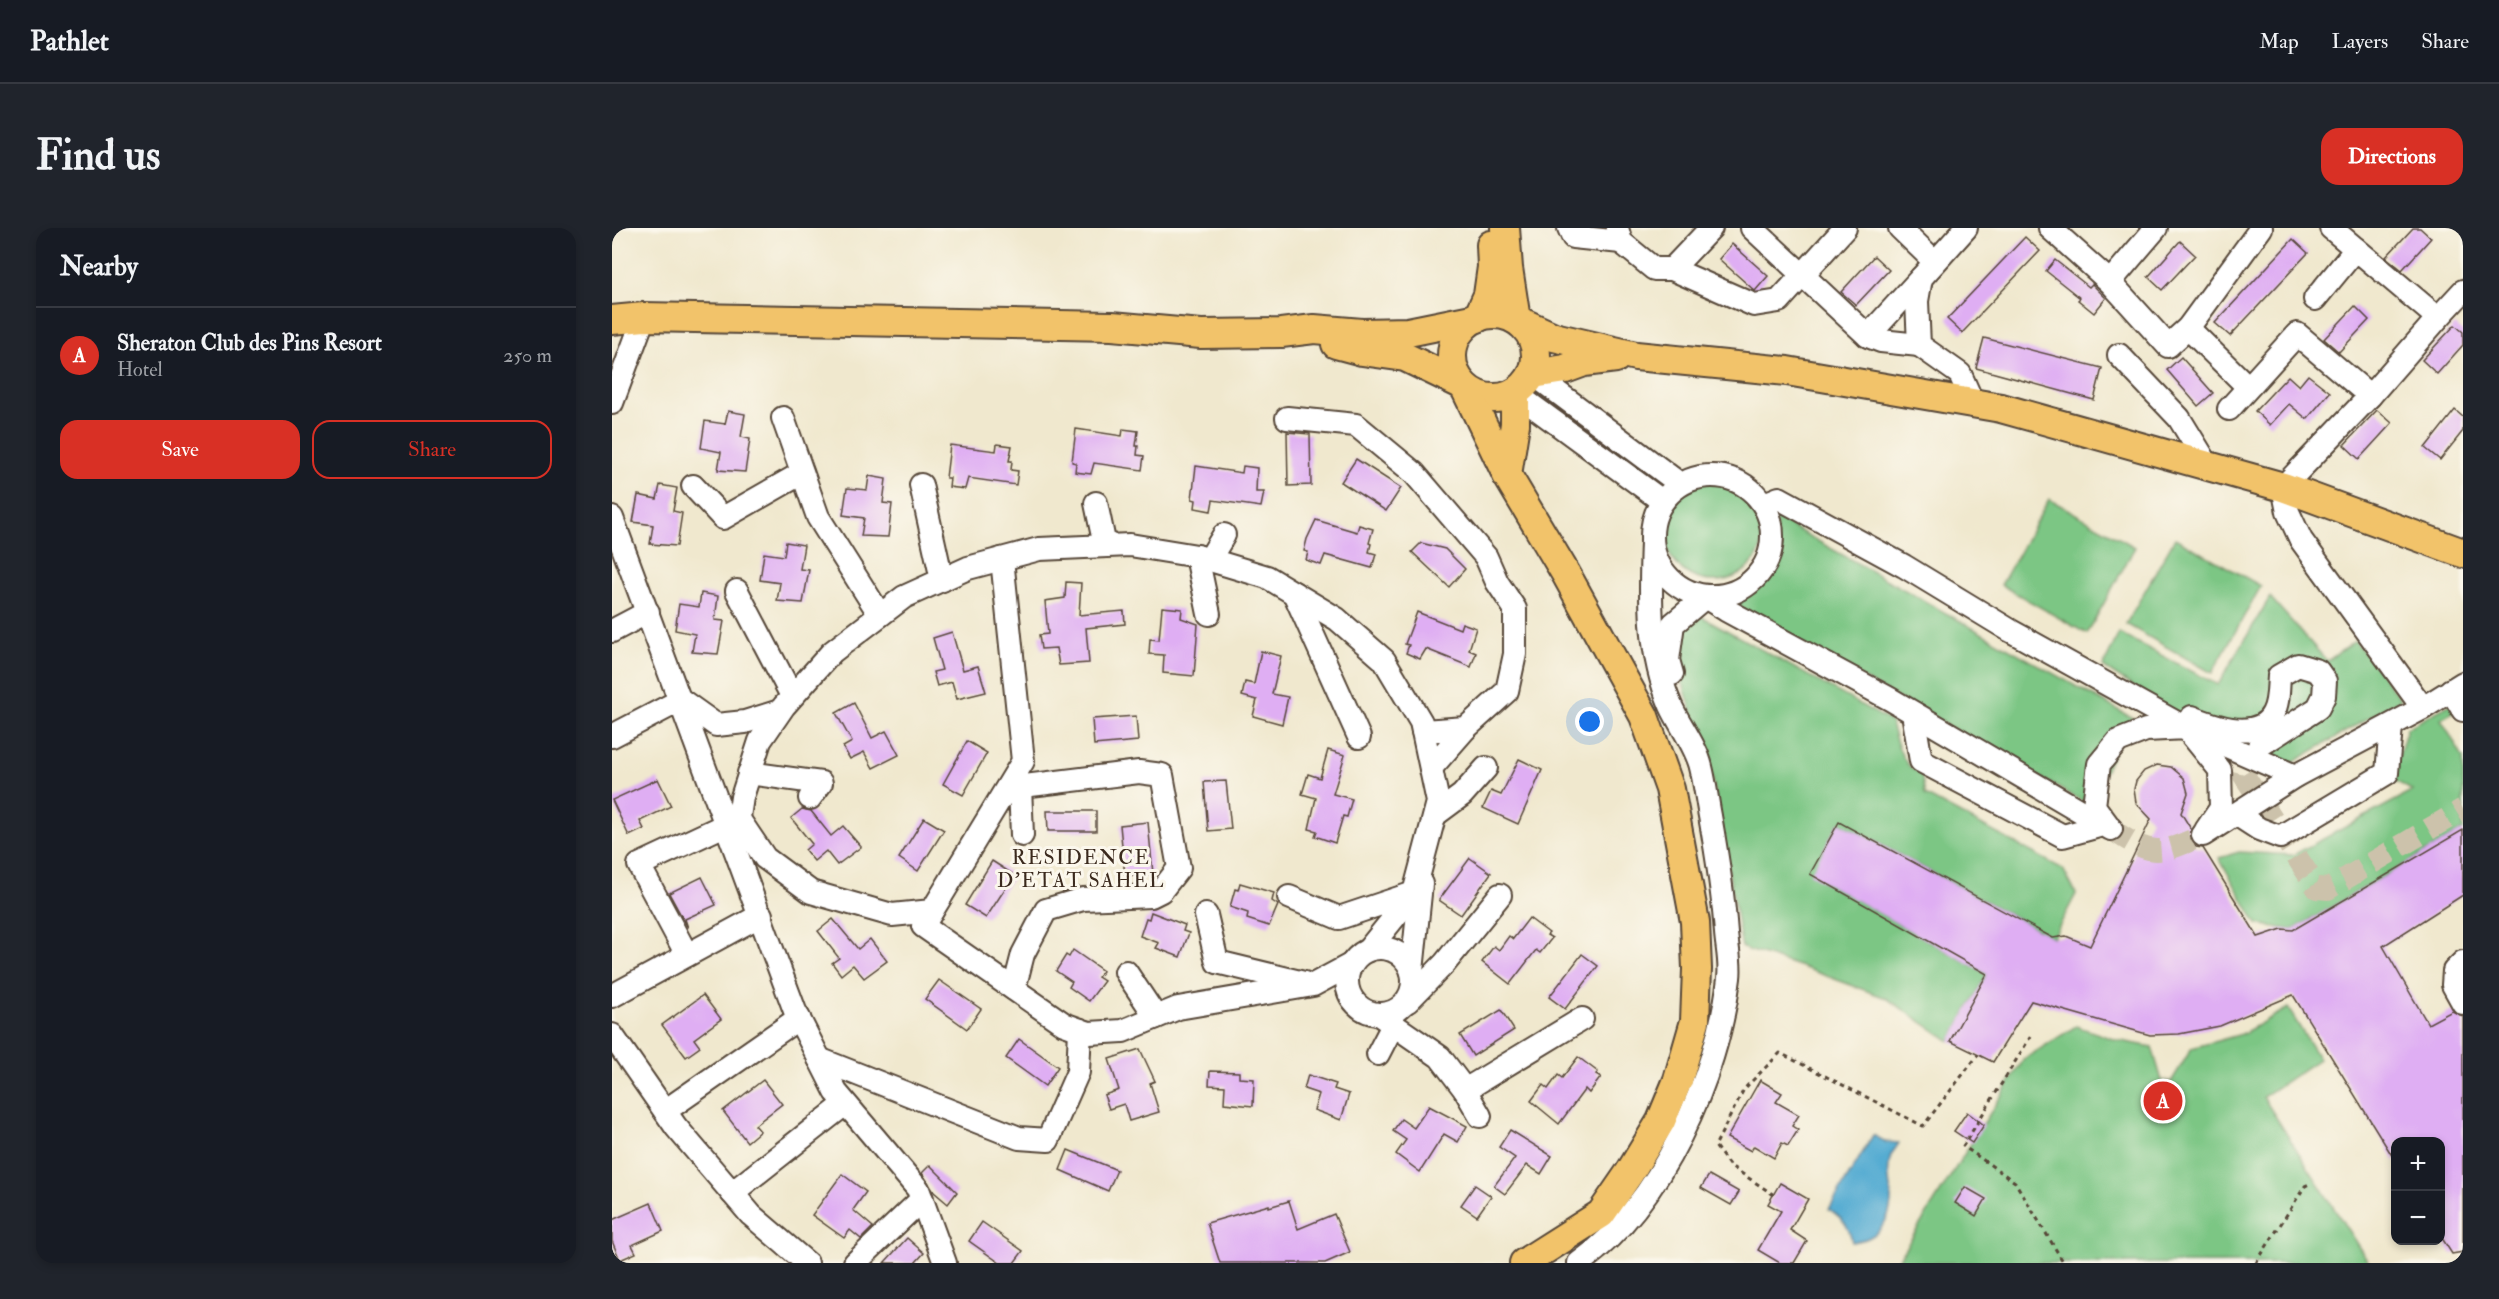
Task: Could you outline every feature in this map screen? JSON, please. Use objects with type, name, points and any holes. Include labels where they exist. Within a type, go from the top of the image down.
[{"type":"main road","points":[[1490,228],[1492,267],[1488,295],[1477,317],[1466,324],[1458,334],[1453,347],[1452,361],[1456,374],[1507,475],[1566,574],[1644,716],[1670,789],[1695,922],[1697,969],[1695,1021],[1678,1080],[1661,1120],[1630,1172],[1601,1214],[1524,1263]]},
{"type":"main road","points":[[1505,228],[1516,320],[1526,328],[1533,339],[1536,363],[1524,384],[1507,475]]},
{"type":"main road","points":[[612,320],[644,317],[1113,326],[1201,334],[1281,333],[1314,328],[1362,333],[1408,332],[1491,314],[1504,315],[1554,337],[1636,356],[1786,371],[1972,401],[2283,487],[2463,553]]},
{"type":"main road","points":[[1281,333],[1362,351],[1405,357],[1464,386],[1474,394],[1488,398],[1502,398],[1524,384],[1584,362],[1636,356]]},
{"type":"street","points":[[1569,228],[1573,237],[1619,235],[1654,269],[1672,269],[1754,305],[1779,301],[1845,228]]},
{"type":"street","points":[[1672,269],[1711,228]]},
{"type":"street","points":[[1752,228],[1804,273],[1868,336],[1881,341],[1919,345],[1960,374],[1972,401]]},
{"type":"street","points":[[1900,228],[1928,270]]},
{"type":"street","points":[[1868,336],[1966,228]]},
{"type":"street","points":[[2050,228],[2110,282],[2168,346],[2188,328],[2261,228]]},
{"type":"street","points":[[2110,282],[2156,228]]},
{"type":"street","points":[[2331,228],[2438,318]]},
{"type":"street","points":[[2314,299],[2356,249]]},
{"type":"street","points":[[1919,345],[1917,301],[1928,270]]},
{"type":"street","points":[[2423,708],[2301,540],[2288,512],[2283,487],[2370,396],[2463,291]]},
{"type":"street","points":[[612,403],[644,317]]},
{"type":"street","points":[[2188,328],[2248,387]]},
{"type":"street","points":[[2229,409],[2297,334],[2370,396]]},
{"type":"street","points":[[2119,355],[2179,418],[2209,466]]},
{"type":"street","points":[[1524,384],[1680,484]]},
{"type":"street","points":[[1524,384],[1662,501]]},
{"type":"street","points":[[783,418],[818,517],[880,615]]},
{"type":"street","points":[[1287,418],[1356,425],[1414,473],[1486,557],[1497,582],[1515,609],[1515,654],[1507,692],[1466,728],[1431,768]]},
{"type":"street","points":[[693,486],[723,518],[802,473]]},
{"type":"street","points":[[1579,1263],[1600,1248],[1624,1225],[1653,1185],[1690,1117],[1718,1034],[1730,976],[1723,885],[1701,765],[1684,731],[1671,705],[1658,669],[1652,634],[1652,527],[1662,501],[1680,484],[1698,477],[1717,476],[1735,480],[1751,490],[1764,504],[1772,522],[1773,542],[1768,560],[1758,577],[1743,589],[1724,596],[1705,597],[1673,624],[1668,660],[1684,709],[1684,731]]},
{"type":"street","points":[[921,485],[942,580]]},
{"type":"street","points":[[1764,504],[1779,498],[1905,566],[2011,631],[2180,724],[2295,776]]},
{"type":"street","points":[[1096,503],[1105,546]]},
{"type":"street","points":[[612,518],[733,829],[761,915],[799,1018],[836,1092],[918,1189],[945,1263]]},
{"type":"street","points":[[1209,614],[1203,558],[1224,535]]},
{"type":"street","points":[[1652,541],[1657,561],[1668,578],[1685,591],[1705,597],[1913,713],[2107,827]]},
{"type":"street","points":[[733,829],[760,741],[786,704],[832,652],[904,597],[968,568],[1039,549],[1130,545],[1203,558],[1267,577],[1337,619],[1384,660],[1420,722],[1438,801],[1423,864],[1414,893],[1360,957],[1347,981],[1351,998]]},
{"type":"street","points":[[1002,558],[1023,761],[1013,787],[923,926],[1064,1024],[1089,1033],[1123,1031],[1178,1008],[1313,985],[1379,948],[1399,954],[1407,961],[1412,971]]},
{"type":"street","points":[[737,591],[786,704]]},
{"type":"street","points":[[1294,593],[1359,737]]},
{"type":"street","points":[[612,631],[648,612]]},
{"type":"street","points":[[2107,827],[2094,806],[2098,764],[2118,741],[2146,730],[2180,724],[2186,715],[2218,726],[2247,729],[2263,725],[2273,715],[2275,709],[2279,676],[2298,665],[2318,671],[2325,681],[2324,696],[2318,708],[2259,746]]},
{"type":"street","points":[[2180,724],[2220,770],[2221,808],[2203,835],[2295,776],[2391,726],[2457,686],[2463,710]]},
{"type":"street","points":[[681,700],[716,724],[745,722],[786,704]]},
{"type":"street","points":[[612,736],[681,700]]},
{"type":"street","points":[[1913,713],[1921,761],[2063,836],[2107,827]]},
{"type":"street","points":[[2236,814],[2259,829],[2280,837],[2387,773],[2391,726]]},
{"type":"street","points":[[1423,731],[1466,728]]},
{"type":"street","points":[[1435,815],[1462,795],[1486,768]]},
{"type":"street","points":[[1013,787],[1138,772],[1162,775],[1179,868],[1161,891],[1151,896],[1083,899],[1046,910],[1023,954],[1014,989]]},
{"type":"street","points":[[749,773],[821,783],[810,798]]},
{"type":"street","points":[[1013,787],[1022,835]]},
{"type":"street","points":[[733,829],[765,858],[810,892],[892,915],[932,911]]},
{"type":"street","points":[[687,955],[639,865],[733,829]]},
{"type":"street","points":[[1407,1002],[1412,992],[1423,864]]},
{"type":"street","points":[[1289,897],[1339,918],[1414,893]]},
{"type":"street","points":[[1378,1054],[1386,1020],[1445,963],[1500,895]]},
{"type":"street","points":[[612,996],[761,915]]},
{"type":"street","points":[[1206,915],[1217,962],[1313,985],[1351,998],[1367,1012],[1386,1020],[1440,1057],[1465,1090],[1480,1116]]},
{"type":"street","points":[[2463,962],[2454,971],[2453,985],[2463,1003]]},
{"type":"street","points":[[1126,972],[1156,1017]]},
{"type":"street","points":[[665,1111],[799,1018]]},
{"type":"street","points":[[1465,1090],[1582,1019]]},
{"type":"street","points":[[819,1059],[1019,1138],[1048,1140],[1078,1072],[1080,1030]]},
{"type":"street","points":[[612,1035],[665,1111],[732,1193],[751,1215],[807,1263]]},
{"type":"street","points":[[732,1193],[845,1104]]},
{"type":"street","points":[[855,1263],[922,1199]]},
{"type":"path","points":[[2031,1036],[1963,1146],[2015,1182],[2064,1263]]},
{"type":"path","points":[[1774,1194],[1729,1165],[1715,1146],[1744,1089],[1780,1053],[1923,1126],[1978,1055]]},
{"type":"path","points":[[2256,1263],[2305,1186],[2312,1183]]},
{"type":"green space","points":[[1714,481],[1733,485],[1750,495],[1760,512],[1764,531],[1760,550],[1750,567],[1733,577],[1714,581],[1695,577],[1678,567],[1668,550],[1664,531],[1668,512],[1678,495],[1695,485]]},
{"type":"green space","points":[[2049,499],[2135,547],[2087,634],[2001,585]]},
{"type":"green space","points":[[1775,517],[2136,720],[2126,726],[2089,805],[1723,600],[1751,589],[1771,566],[1776,546]]},
{"type":"green space","points":[[2175,538],[2261,586],[2212,673],[2126,624]]},
{"type":"green space","points":[[2270,597],[2327,661],[2355,641],[2401,699],[2289,765],[2177,715],[2103,667],[2119,633],[2218,685]]},
{"type":"green space","points":[[1701,616],[1890,721],[1904,759],[1914,770],[1921,773],[1925,795],[2063,869],[2076,894],[2053,938],[1839,822],[1811,874],[1987,974],[1950,1041],[1886,998],[1742,948],[1712,777],[1677,664],[1678,645],[1689,620]]},
{"type":"green space","points":[[2463,697],[2463,706],[2441,719],[2463,758],[2463,830],[2293,930],[2257,924],[2219,858],[2239,852],[2293,855],[2413,791],[2392,779],[2407,728]]},
{"type":"green space","points":[[2288,1008],[2319,1059],[2263,1097],[2369,1263],[1896,1263],[2024,1059],[2076,1026],[2116,1040],[2152,1047],[2162,1081],[2171,1082],[2192,1048],[2242,1034]]},
{"type":"water","points":[[1873,1135],[1886,1142],[1899,1143],[1891,1155],[1889,1166],[1890,1209],[1883,1226],[1875,1234],[1852,1242],[1845,1223],[1829,1209]]},
{"type":"building","points":[[2413,228],[2420,228],[2431,238],[2402,270],[2386,257]]},
{"type":"building","points":[[2025,237],[2040,251],[1962,333],[1947,319]]},
{"type":"building","points":[[2293,239],[2308,253],[2230,336],[2215,323]]},
{"type":"building","points":[[2180,241],[2195,255],[2162,290],[2148,277]]},
{"type":"building","points":[[1732,244],[1768,276],[1755,291],[1719,259]]},
{"type":"building","points":[[1874,256],[1889,270],[1856,305],[1841,292]]},
{"type":"building","points":[[2055,260],[2089,287],[2092,284],[2106,298],[2094,313],[2078,300],[2080,298],[2046,271]]},
{"type":"building","points":[[2355,306],[2369,320],[2339,352],[2324,339]]},
{"type":"building","points":[[2455,325],[2463,332],[2463,345],[2437,374],[2422,360]]},
{"type":"building","points":[[1984,338],[2102,368],[2094,400],[1976,368]]},
{"type":"building","points":[[2181,357],[2213,393],[2198,406],[2167,370]]},
{"type":"building","points":[[2308,375],[2330,392],[2307,419],[2289,404],[2270,425],[2255,411],[2288,376],[2299,386]]},
{"type":"building","points":[[2377,410],[2392,423],[2359,459],[2344,445]]},
{"type":"building","points":[[2455,410],[2463,417],[2463,431],[2440,460],[2425,448]]},
{"type":"building","points":[[728,411],[745,414],[741,437],[750,439],[745,472],[718,470],[721,452],[701,448],[705,421],[725,424]]},
{"type":"building","points":[[1076,429],[1122,436],[1123,429],[1138,431],[1136,446],[1138,446],[1137,455],[1144,456],[1142,470],[1094,463],[1091,474],[1075,472],[1076,463],[1072,462]]},
{"type":"building","points":[[1287,432],[1310,434],[1311,485],[1288,486]]},
{"type":"building","points":[[997,444],[1012,446],[1009,461],[1012,461],[1011,470],[1018,471],[1016,485],[968,478],[965,489],[949,487],[950,478],[946,478],[950,445],[996,451]]},
{"type":"building","points":[[1356,459],[1401,488],[1386,511],[1341,482]]},
{"type":"building","points":[[1196,466],[1242,473],[1243,466],[1257,468],[1256,492],[1264,492],[1261,507],[1213,500],[1211,511],[1195,508],[1196,500],[1192,499]]},
{"type":"building","points":[[869,476],[886,479],[883,503],[892,504],[888,537],[861,536],[864,518],[843,515],[847,488],[867,490]]},
{"type":"building","points":[[660,485],[677,488],[673,511],[682,513],[677,546],[650,544],[653,525],[633,522],[638,495],[657,499]]},
{"type":"building","points":[[1316,520],[1357,532],[1359,525],[1373,529],[1369,552],[1376,554],[1372,568],[1325,555],[1321,565],[1306,560],[1308,552],[1304,551],[1307,539]]},
{"type":"building","points":[[786,542],[804,545],[800,569],[809,570],[803,603],[777,601],[780,583],[760,580],[764,553],[784,556]]},
{"type":"building","points":[[1421,543],[1445,549],[1465,569],[1449,587],[1412,552]]},
{"type":"building","points":[[1066,582],[1081,583],[1079,615],[1124,611],[1125,624],[1086,628],[1089,663],[1059,665],[1056,648],[1041,649],[1039,635],[1048,634],[1045,601],[1065,598]]},
{"type":"building","points":[[701,593],[718,596],[715,620],[724,621],[718,654],[692,652],[695,634],[675,630],[679,604],[699,607]]},
{"type":"building","points":[[1162,607],[1182,609],[1181,618],[1198,624],[1194,676],[1163,673],[1164,655],[1149,654],[1150,639],[1159,640]]},
{"type":"building","points":[[1417,612],[1460,629],[1462,623],[1476,628],[1469,650],[1476,653],[1471,667],[1426,649],[1420,659],[1406,653],[1409,645],[1405,644]]},
{"type":"building","points":[[952,632],[963,670],[978,666],[986,692],[957,699],[952,682],[937,686],[933,672],[942,670],[933,638]]},
{"type":"building","points":[[1261,651],[1281,656],[1272,694],[1288,697],[1282,724],[1253,716],[1257,700],[1242,696],[1245,682],[1254,684]]},
{"type":"building","points":[[854,703],[872,738],[886,731],[899,755],[873,768],[864,752],[850,759],[843,747],[852,742],[836,713]]},
{"type":"building","points":[[1136,716],[1138,741],[1094,745],[1092,719]]},
{"type":"building","points":[[967,741],[987,753],[963,795],[943,784]]},
{"type":"building","points":[[1328,750],[1345,755],[1333,794],[1352,799],[1347,817],[1343,816],[1335,843],[1315,836],[1317,831],[1309,829],[1316,798],[1302,794],[1308,774],[1320,778]]},
{"type":"building","points":[[1519,759],[1542,770],[1518,824],[1483,808],[1491,791],[1501,795]]},
{"type":"building","points":[[2157,765],[2171,767],[2184,778],[2188,793],[2181,813],[2191,829],[2191,842],[2196,847],[2203,848],[2258,937],[2282,929],[2293,930],[2463,830],[2463,895],[2383,946],[2428,1024],[2452,1011],[2463,1016],[2463,1252],[2452,1254],[2445,1243],[2445,1137],[2391,1137],[2391,1154],[2293,995],[2220,1026],[2179,1034],[2150,1035],[2031,1001],[1993,1062],[1950,1041],[1987,974],[1810,874],[1839,822],[2053,938],[2066,936],[2090,946],[2151,819],[2136,803],[2134,789],[2136,781],[2144,771]]},
{"type":"building","points":[[658,779],[671,806],[640,821],[644,829],[629,836],[612,800]]},
{"type":"building","points":[[1226,781],[1231,829],[1208,831],[1204,782]]},
{"type":"building","points":[[802,809],[811,811],[831,836],[843,826],[861,847],[837,865],[826,851],[814,861],[805,850],[812,844],[791,818]]},
{"type":"building","points":[[1047,811],[1096,811],[1096,831],[1048,831]]},
{"type":"building","points":[[924,818],[944,830],[918,871],[899,858]]},
{"type":"building","points":[[1148,822],[1153,874],[1125,877],[1120,825]]},
{"type":"building","points":[[1470,858],[1491,873],[1461,915],[1439,900]]},
{"type":"building","points":[[992,861],[1014,875],[986,918],[965,905]]},
{"type":"building","points":[[702,877],[716,905],[685,919],[688,928],[669,893]]},
{"type":"building","points":[[1240,883],[1274,893],[1272,901],[1278,905],[1269,926],[1247,919],[1248,913],[1230,907],[1235,889],[1238,890]]},
{"type":"building","points":[[1151,912],[1185,925],[1183,931],[1189,933],[1180,957],[1156,948],[1159,943],[1140,936],[1146,918],[1149,919]]},
{"type":"building","points":[[1529,918],[1549,933],[1547,935],[1552,938],[1540,953],[1536,950],[1510,984],[1482,962],[1494,946],[1499,950],[1509,936],[1513,939]]},
{"type":"building","points":[[833,919],[858,949],[870,939],[887,961],[864,978],[853,965],[841,975],[832,963],[839,958],[818,931]]},
{"type":"building","points":[[1073,950],[1103,971],[1098,977],[1104,981],[1089,1001],[1069,987],[1072,982],[1056,971],[1066,955],[1069,957]]},
{"type":"building","points":[[1582,954],[1598,966],[1565,1009],[1549,997]]},
{"type":"building","points":[[939,980],[981,1009],[967,1029],[925,999]]},
{"type":"building","points":[[703,995],[721,1019],[694,1039],[700,1047],[686,1057],[662,1025]]},
{"type":"building","points":[[1501,1010],[1514,1030],[1473,1056],[1460,1035]]},
{"type":"building","points":[[1019,1039],[1058,1067],[1045,1086],[1006,1058]]},
{"type":"building","points":[[1140,1049],[1155,1081],[1150,1083],[1159,1112],[1129,1121],[1124,1104],[1109,1109],[1104,1095],[1119,1090],[1109,1059]]},
{"type":"building","points":[[1578,1057],[1598,1072],[1596,1074],[1601,1077],[1589,1093],[1585,1089],[1559,1124],[1531,1101],[1543,1085],[1548,1089],[1558,1075],[1562,1078]]},
{"type":"building","points":[[1210,1071],[1239,1072],[1239,1078],[1254,1079],[1253,1106],[1224,1103],[1225,1086],[1209,1085]]},
{"type":"building","points":[[1308,1075],[1336,1084],[1334,1089],[1349,1094],[1341,1120],[1314,1110],[1319,1094],[1304,1089]]},
{"type":"building","points":[[763,1080],[782,1104],[755,1125],[760,1131],[747,1142],[723,1111]]},
{"type":"building","points":[[1760,1080],[1782,1093],[1776,1102],[1799,1115],[1792,1126],[1798,1130],[1788,1146],[1782,1143],[1774,1158],[1754,1146],[1751,1151],[1727,1138]]},
{"type":"building","points":[[1429,1106],[1467,1126],[1458,1142],[1444,1134],[1420,1172],[1396,1154],[1406,1140],[1393,1131],[1401,1119],[1414,1128]]},
{"type":"building","points":[[1967,1112],[1984,1125],[1972,1143],[1954,1131]]},
{"type":"building","points":[[1510,1130],[1552,1156],[1541,1174],[1527,1165],[1505,1194],[1494,1186],[1515,1158],[1499,1147]]},
{"type":"building","points":[[1068,1150],[1117,1170],[1108,1191],[1060,1170]]},
{"type":"building","points":[[930,1165],[957,1192],[948,1204],[934,1192],[922,1173]]},
{"type":"building","points":[[842,1174],[866,1192],[853,1210],[873,1227],[861,1239],[850,1230],[844,1238],[812,1215]]},
{"type":"building","points":[[1709,1175],[1739,1192],[1731,1205],[1701,1188]]},
{"type":"building","points":[[1780,1183],[1808,1199],[1790,1230],[1807,1241],[1794,1263],[1780,1263],[1758,1250],[1781,1211],[1768,1204]]},
{"type":"building","points":[[1475,1185],[1491,1196],[1477,1216],[1461,1205]]},
{"type":"building","points":[[1965,1187],[1986,1199],[1976,1216],[1955,1203]]},
{"type":"building","points":[[1289,1201],[1298,1229],[1334,1214],[1350,1252],[1325,1263],[1220,1263],[1207,1223]]},
{"type":"building","points":[[651,1203],[663,1231],[632,1245],[636,1253],[620,1260],[612,1241],[612,1220]]},
{"type":"building","points":[[982,1222],[1023,1251],[1014,1263],[1000,1263],[969,1241]]},
{"type":"building","points":[[907,1238],[924,1253],[915,1263],[884,1263]]},
{"type":"tunnel","points":[[2259,746],[2247,758],[2243,774],[2317,888],[2328,889],[2463,809]]},
{"type":"tunnel","points":[[2111,829],[2136,845],[2156,850],[2176,846],[2203,835]]},
{"type":"place","name":"Sheraton Club des Pins Resort","points":[[2163,1101]]},
{"type":"district","name":"RESIDENCE D'ETAT SAHEL","points":[[1081,868]]}]
